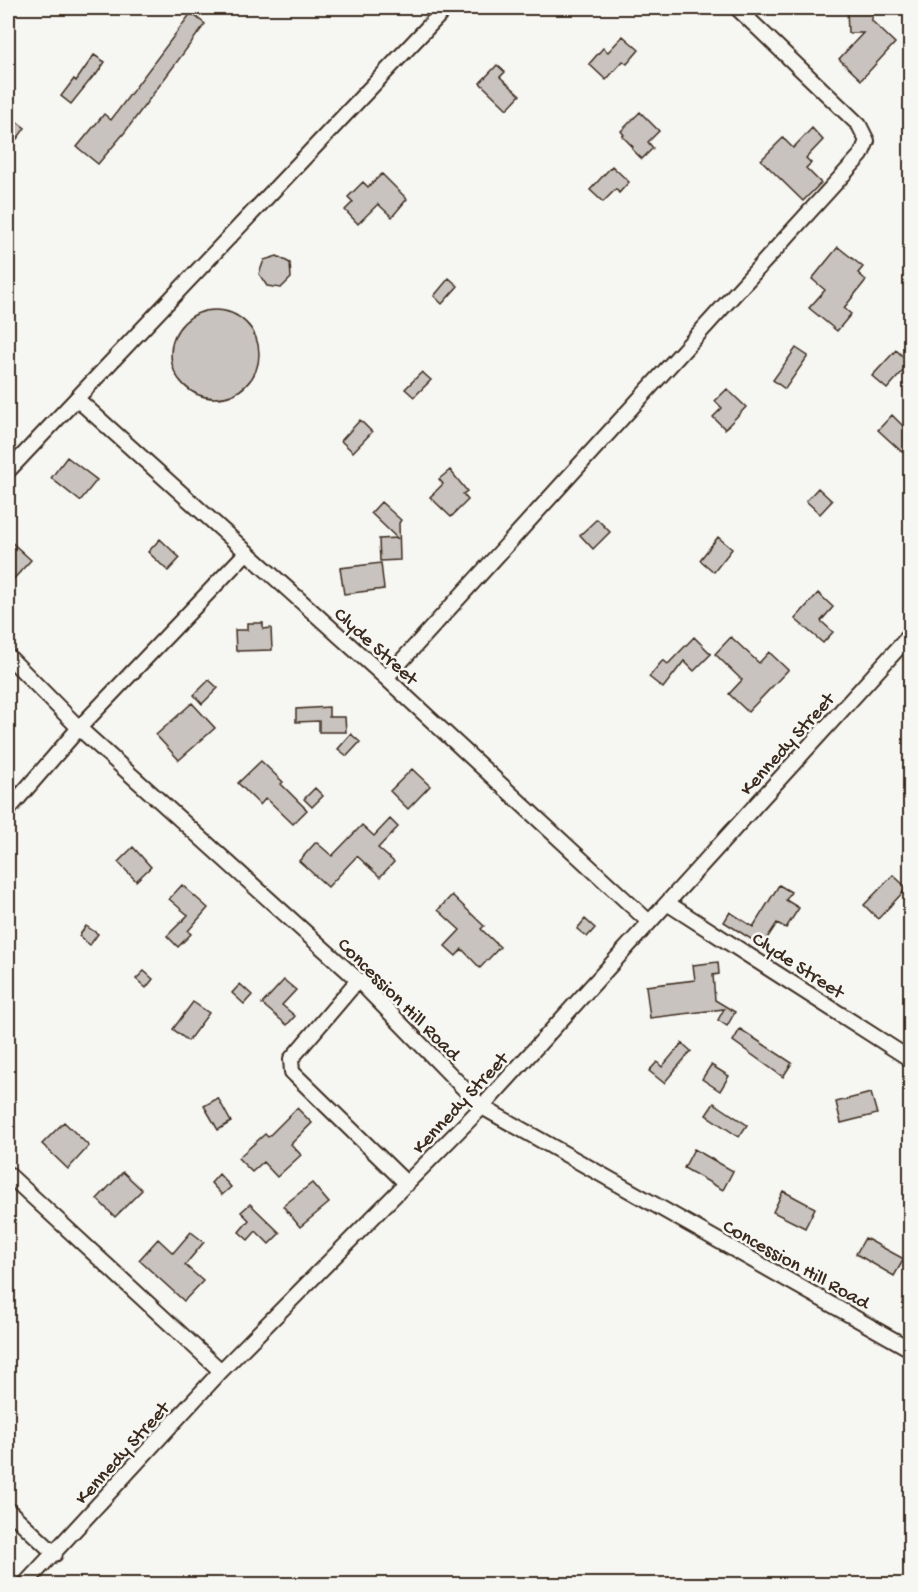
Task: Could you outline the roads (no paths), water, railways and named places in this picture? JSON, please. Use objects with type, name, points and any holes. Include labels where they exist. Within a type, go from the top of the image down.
[{"type":"street","points":[[8,471],[446,8]]},
{"type":"street","points":[[386,678],[861,155],[867,141],[859,125],[737,8]]},
{"type":"street","name":"Clyde Street","points":[[77,399],[386,678],[649,922]]},
{"type":"street","points":[[8,810],[79,728],[247,552]]},
{"type":"street","name":"Kennedy Street","points":[[25,1584],[221,1371],[482,1107],[910,635]]},
{"type":"street","name":"Concession Hill Road","points":[[8,656],[79,728],[358,980],[482,1107],[910,1349]]},
{"type":"street","name":"Clyde Street","points":[[667,903],[910,1059]]},
{"type":"street","points":[[358,980],[291,1059],[292,1072],[407,1184]]},
{"type":"street","points":[[8,1174],[221,1371]]},
{"type":"street","points":[[8,1510],[54,1554]]}]
